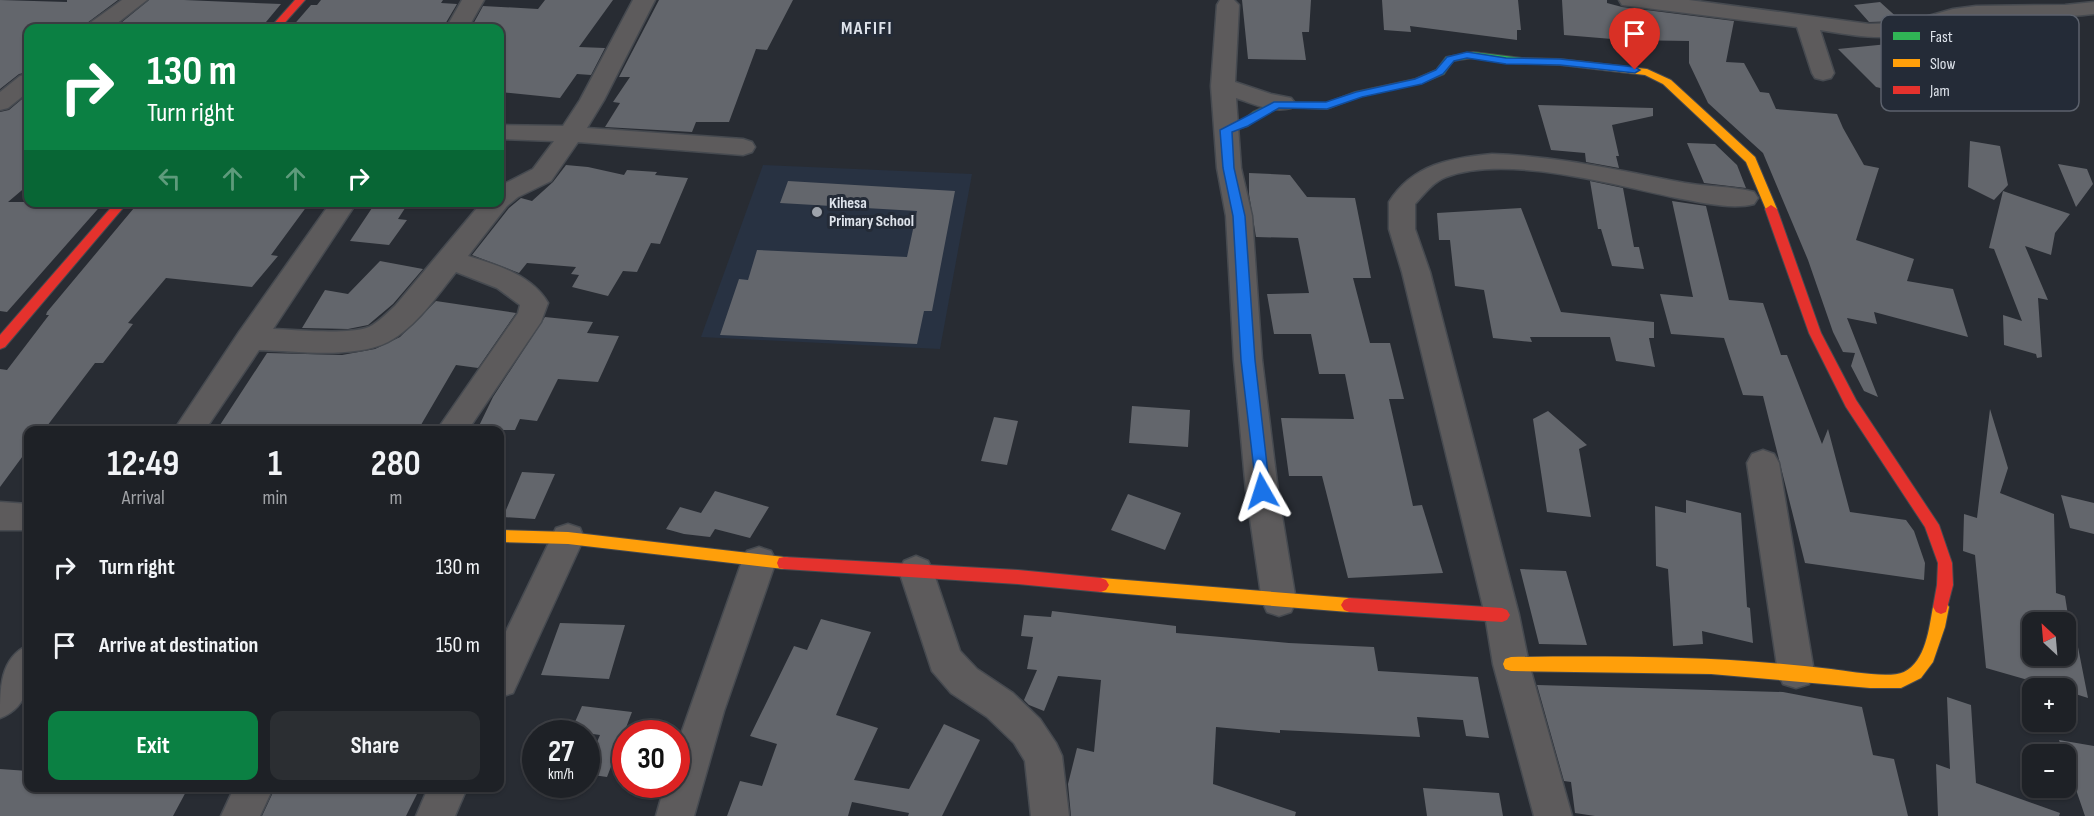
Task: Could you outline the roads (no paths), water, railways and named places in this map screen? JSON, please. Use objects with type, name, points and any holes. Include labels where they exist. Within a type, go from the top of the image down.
[{"type":"street","points":[[103,24],[136,0]]},
{"type":"street","points":[[279,24],[300,0]]},
{"type":"street","points":[[459,24],[473,0]]},
{"type":"street","points":[[504,196],[509,191],[542,175],[572,134],[644,0]]},
{"type":"street","points":[[1630,0],[1881,31]]},
{"type":"street","points":[[1228,5],[1223,86],[1229,168],[1239,216],[1248,360],[1261,479],[1279,601]]},
{"type":"street","points":[[1953,15],[2010,6],[2065,11],[2094,8]]},
{"type":"street","points":[[2065,11],[2074,15]]},
{"type":"street","points":[[2079,17],[2094,24]]},
{"type":"street","points":[[1807,23],[1823,73]]},
{"type":"street","points":[[1223,86],[1283,104],[1327,106],[1365,93],[1418,81],[1440,72],[1445,62],[1450,59],[1467,55],[1506,61],[1560,62],[1635,70],[1658,76],[1676,89],[1707,121],[1751,160],[1768,199],[1820,343],[1851,402],[1932,525],[1945,563],[1945,585],[1935,639],[1921,668],[1906,680],[1859,680],[1796,672],[1621,663],[1511,664]]},
{"type":"street","points":[[0,103],[24,84]]},
{"type":"street","points":[[1226,130],[1245,124],[1273,106],[1283,104]]},
{"type":"street","points":[[504,132],[572,134],[743,147]]},
{"type":"street","points":[[1553,816],[1511,664],[1502,615],[1416,272],[1402,230],[1402,202],[1418,184],[1436,172],[1459,166],[1492,162],[1557,167],[1614,175],[1687,192],[1745,198]]},
{"type":"street","points":[[0,344],[119,207]]},
{"type":"street","points":[[192,426],[341,207]]},
{"type":"street","points":[[249,339],[342,340],[377,335],[396,322],[492,207]]},
{"type":"street","points":[[449,260],[499,278],[528,295],[534,303],[531,315],[455,426]]},
{"type":"street","points":[[1763,463],[1796,672]]},
{"type":"street","points":[[0,516],[24,517]]},
{"type":"street","points":[[504,536],[568,538],[759,561],[1018,577],[1279,601],[1502,615]]},
{"type":"street","points":[[504,673],[568,538]]},
{"type":"street","points":[[675,816],[706,711],[759,561]]},
{"type":"street","points":[[916,571],[945,660],[964,681],[1000,705],[1027,731],[1043,756],[1050,816]]},
{"type":"street","points":[[0,701],[24,667]]},
{"type":"street","points":[[240,816],[252,792]]},
{"type":"street","points":[[435,816],[446,792]]},
{"type":"place","name":"Kihesa Primary School","points":[[817,212]]},
{"type":"district","name":"MAFIFI","points":[[867,28]]}]
